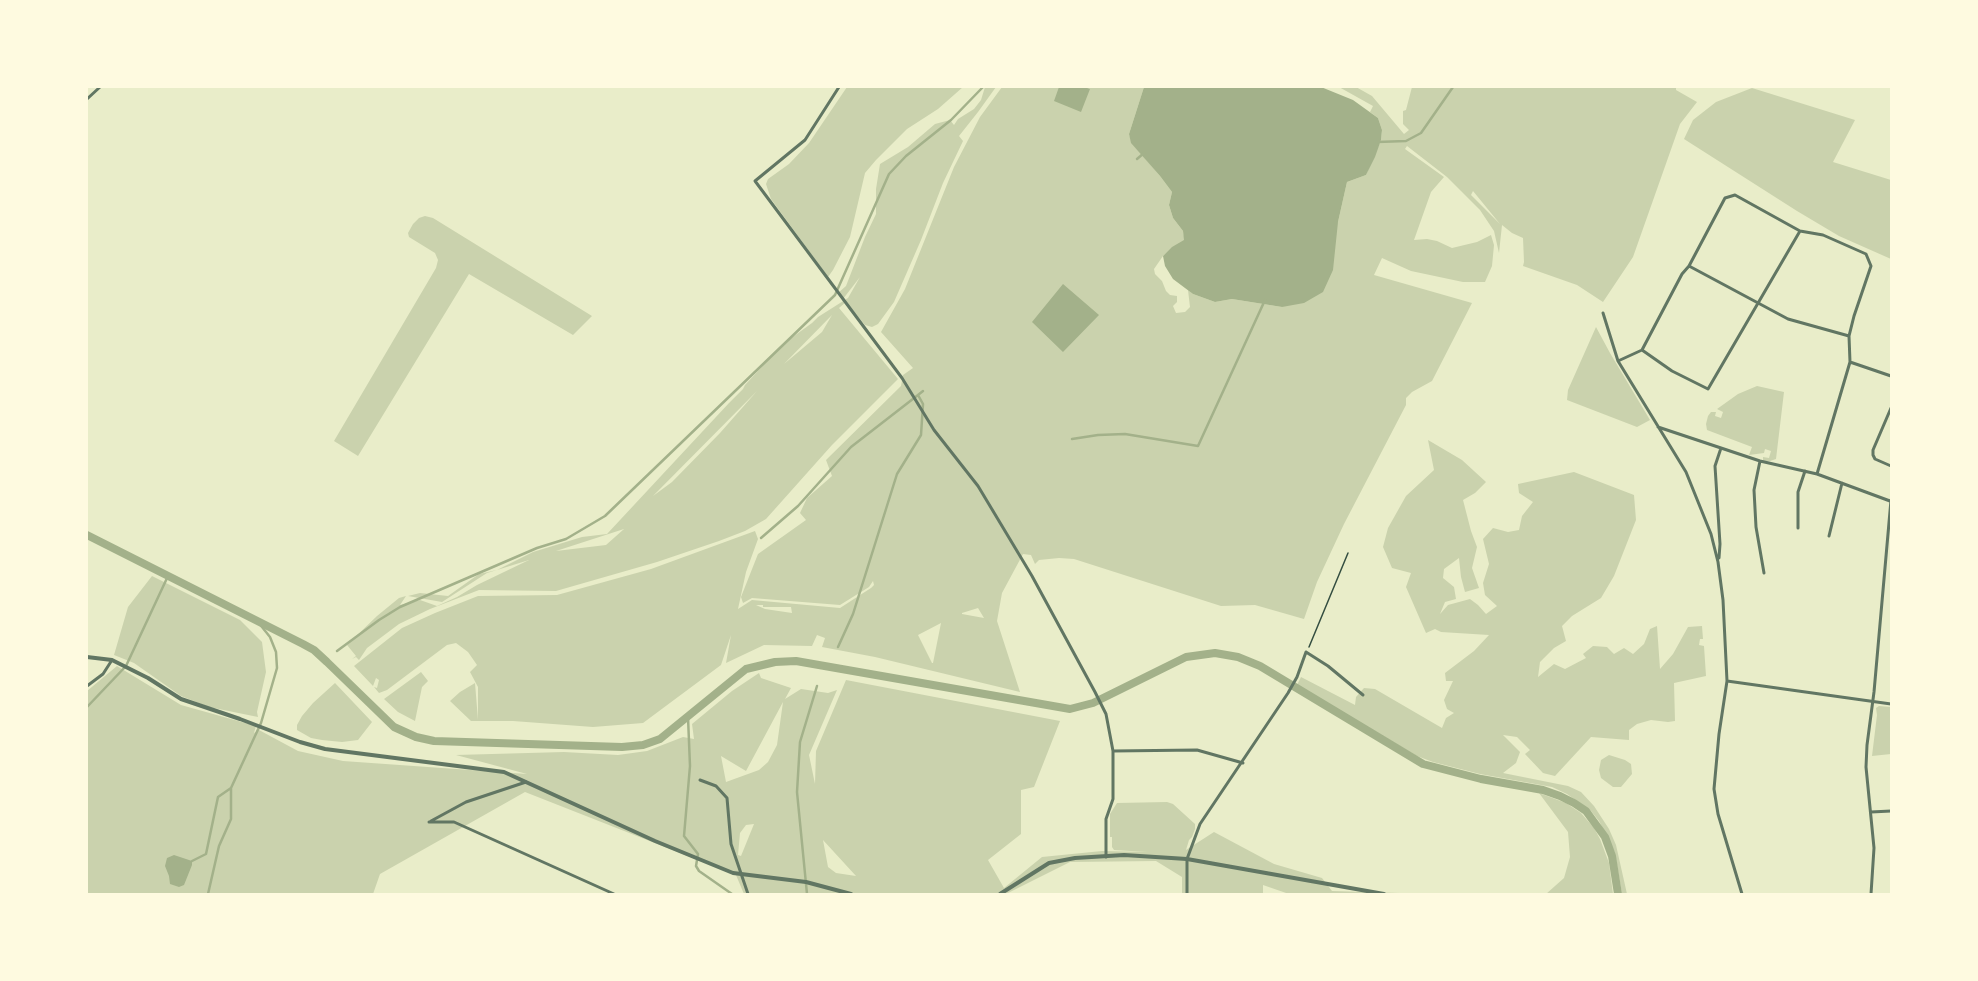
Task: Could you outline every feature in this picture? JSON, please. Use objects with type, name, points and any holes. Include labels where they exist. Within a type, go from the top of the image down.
[{"type":"street","points":[[87,99],[100,87]]},
{"type":"street","points":[[839,87],[805,140],[756,181],[902,378],[926,417],[978,486],[1032,576],[1095,692],[1103,709],[1112,737],[1113,751],[1113,799],[1106,819],[1106,857]]},
{"type":"street","points":[[1618,361],[1642,350],[1682,274],[1689,266],[1725,198],[1729,196],[1735,195],[1800,231],[1823,235],[1868,256],[1871,266],[1857,305],[1849,336],[1850,362],[1818,474]]},
{"type":"street","points":[[1642,350],[1672,371],[1708,389],[1800,231]]},
{"type":"street","points":[[1689,266],[1788,319],[1849,336]]},
{"type":"street","points":[[1603,313],[1618,361],[1686,472],[1711,534],[1718,562],[1723,600],[1727,681],[1719,734],[1714,789],[1718,814],[1742,894]]},
{"type":"street","points":[[1850,362],[1891,376]]},
{"type":"street","points":[[1891,408],[1873,450],[1873,455],[1875,458],[1891,466]]},
{"type":"street","points":[[1658,427],[1760,461],[1818,474],[1891,500],[1873,701],[1867,745],[1866,767],[1874,848],[1871,894]]},
{"type":"street","points":[[1718,562],[1720,544],[1715,466],[1721,448]]},
{"type":"street","points":[[1760,461],[1754,490],[1756,527],[1764,573]]},
{"type":"street","points":[[1798,528],[1798,492],[1805,471]]},
{"type":"street","points":[[1829,536],[1842,483]]},
{"type":"street","points":[[1187,894],[1187,859],[1200,824],[1243,763],[1288,693],[1297,677],[1306,652],[1328,666],[1363,695]]},
{"type":"street","points":[[87,657],[112,660],[181,700],[300,742],[325,749],[504,772],[655,841],[733,873],[806,882],[851,894]]},
{"type":"street","points":[[87,686],[103,674],[112,660]]},
{"type":"street","points":[[1727,681],[1891,704]]},
{"type":"street","points":[[1113,751],[1197,750],[1243,763]]},
{"type":"street","points":[[700,780],[716,786],[727,798],[731,844],[748,894]]},
{"type":"street","points":[[526,782],[466,802],[429,822],[454,822],[614,894]]},
{"type":"street","points":[[1871,812],[1891,811]]},
{"type":"street","points":[[1000,894],[1049,863],[1075,858],[1124,855],[1187,859],[1384,894]]},
{"type":"path","points":[[1306,652],[1348,553]]},
{"type":"shaded area","points":[[847,87],[963,87],[938,109],[907,129],[865,173],[850,237],[828,277],[771,199],[766,184],[768,179],[789,164],[809,143]]},
{"type":"shaded area","points":[[985,87],[996,87],[959,136],[963,141],[943,183],[921,240],[894,302],[878,324],[872,327],[865,325],[846,302],[839,308],[898,379],[832,445],[766,519],[745,531],[719,541],[657,562],[556,591],[479,590],[430,609],[399,624],[367,648],[359,660],[356,657],[352,659],[356,656],[347,645],[377,616],[399,598],[406,596],[400,605],[420,600],[437,606],[529,560],[497,570],[533,552],[582,537],[607,534],[743,389],[783,344],[818,317],[848,298],[860,277],[843,299],[838,293],[846,286],[865,237],[876,214],[876,189],[880,164],[908,147],[935,124],[950,120],[954,125],[958,119],[974,109],[981,100]],"holes":[[[832,315],[822,332],[784,364]],[[757,391],[720,433],[672,482],[653,496]],[[624,529],[606,545],[556,551]]]},
{"type":"shaded area","points":[[1002,87],[1144,87],[1129,134],[1132,143],[1172,192],[1169,205],[1173,218],[1183,231],[1185,241],[1172,248],[1163,256],[1154,269],[1155,274],[1162,281],[1166,291],[1170,295],[1177,296],[1177,302],[1173,306],[1176,313],[1185,312],[1190,307],[1188,290],[1193,294],[1215,302],[1232,299],[1282,307],[1338,222],[1347,182],[1366,175],[1381,140],[1382,130],[1378,118],[1370,112],[1373,106],[1339,87],[1356,87],[1372,96],[1404,134],[1409,130],[1403,124],[1403,111],[1406,110],[1412,87],[1676,87],[1676,90],[1697,102],[1680,124],[1633,257],[1603,302],[1577,285],[1523,266],[1523,238],[1512,233],[1502,225],[1499,253],[1494,231],[1480,210],[1447,177],[1407,146],[1405,149],[1444,177],[1431,192],[1414,240],[1427,239],[1437,241],[1452,248],[1477,242],[1491,235],[1494,245],[1492,266],[1485,282],[1463,282],[1411,271],[1382,258],[1374,275],[1472,303],[1432,381],[1412,392],[1406,398],[1406,405],[1344,524],[1317,582],[1304,619],[1255,605],[1221,606],[1074,559],[1059,558],[1039,560],[1035,564],[1031,555],[1023,554],[1002,593],[997,621],[1020,692],[875,657],[822,647],[825,638],[817,635],[812,646],[764,645],[726,663],[731,635],[721,665],[643,723],[593,727],[513,721],[471,721],[450,701],[460,692],[475,683],[478,720],[478,687],[470,672],[477,665],[468,652],[456,643],[447,645],[387,690],[379,693],[374,687],[377,688],[379,680],[376,678],[373,686],[354,666],[402,628],[478,596],[557,595],[651,569],[755,531],[758,539],[746,572],[738,609],[752,600],[840,608],[871,588],[874,585],[873,581],[869,587],[840,605],[752,598],[743,603],[741,597],[758,554],[806,520],[800,513],[807,498],[832,476],[826,460],[901,386],[903,375],[913,368],[881,332],[905,289],[954,167],[980,117]],"holes":[[[1473,191],[1500,224],[1471,195]],[[756,605],[763,605],[763,607],[791,607],[792,613],[765,609]],[[978,608],[984,618],[962,614]],[[941,623],[933,663],[932,663],[918,635]]]},
{"type":"shaded area","points":[[1059,87],[1084,87],[1090,89],[1081,112],[1054,101]]},
{"type":"shaded area","points":[[1144,87],[1321,87],[1353,100],[1378,118],[1382,130],[1381,140],[1375,157],[1366,175],[1347,182],[1338,222],[1333,270],[1323,292],[1304,303],[1282,307],[1232,299],[1215,302],[1193,294],[1173,279],[1165,266],[1163,256],[1172,247],[1184,240],[1183,231],[1173,218],[1169,205],[1172,192],[1131,143],[1129,134]]},
{"type":"shaded area","points":[[1752,88],[1855,120],[1833,162],[1891,180],[1891,259],[1839,236],[1684,139],[1693,120],[1716,102]]},
{"type":"shaded area","points":[[425,216],[433,218],[592,316],[573,335],[469,274],[358,456],[334,441],[436,268],[438,260],[435,253],[409,237],[408,233],[413,224],[419,218]]},
{"type":"shaded area","points":[[1063,284],[1099,315],[1063,352],[1032,322]]},
{"type":"shaded area","points":[[1596,327],[1650,420],[1637,427],[1567,400],[1568,390]]},
{"type":"shaded area","points":[[1757,386],[1784,392],[1776,459],[1770,461],[1763,461],[1763,457],[1769,458],[1771,451],[1765,449],[1764,453],[1749,455],[1752,447],[1707,430],[1706,424],[1708,416],[1711,412],[1716,412],[1715,416],[1721,418],[1723,412],[1717,409],[1738,394]]},
{"type":"shaded area","points":[[1428,440],[1462,460],[1486,482],[1475,493],[1463,500],[1477,547],[1472,568],[1479,588],[1465,592],[1461,577],[1459,558],[1444,569],[1443,578],[1454,587],[1456,599],[1445,602],[1440,614],[1448,605],[1470,599],[1486,614],[1497,606],[1485,595],[1483,583],[1489,564],[1483,539],[1493,528],[1508,532],[1519,530],[1522,516],[1533,502],[1519,493],[1518,484],[1574,472],[1634,495],[1636,520],[1614,576],[1601,598],[1572,616],[1562,626],[1566,641],[1554,648],[1540,662],[1538,677],[1554,664],[1565,669],[1586,658],[1583,654],[1593,646],[1607,647],[1614,654],[1624,648],[1633,654],[1644,644],[1650,629],[1657,626],[1660,669],[1673,654],[1688,627],[1702,626],[1703,639],[1700,639],[1699,645],[1704,646],[1706,676],[1674,683],[1675,721],[1668,722],[1651,720],[1637,724],[1629,730],[1629,740],[1591,737],[1555,776],[1543,773],[1525,754],[1530,750],[1517,737],[1503,735],[1520,752],[1516,763],[1503,773],[1568,786],[1581,792],[1594,806],[1609,829],[1616,845],[1627,894],[1622,894],[1615,853],[1599,821],[1591,811],[1567,794],[1552,787],[1480,774],[1433,762],[1417,756],[1297,685],[1301,677],[1355,705],[1356,697],[1364,688],[1375,689],[1442,728],[1446,718],[1454,713],[1447,709],[1444,700],[1453,681],[1446,681],[1445,673],[1474,651],[1489,635],[1441,632],[1435,629],[1426,633],[1406,587],[1411,573],[1392,568],[1383,547],[1388,528],[1406,496],[1434,470]]},
{"type":"shaded area","points":[[497,570],[487,573],[442,602],[408,596],[420,593],[448,596],[479,574]]},
{"type":"shaded area","points":[[152,576],[240,620],[262,642],[266,672],[257,712],[258,717],[209,707],[181,696],[134,663],[114,655],[128,607]]},
{"type":"shaded area","points":[[117,666],[181,705],[256,726],[254,733],[259,730],[298,751],[343,761],[527,774],[456,755],[564,752],[618,755],[647,751],[683,737],[694,739],[692,724],[732,691],[759,673],[761,678],[791,688],[785,699],[801,689],[828,693],[837,690],[809,755],[815,784],[816,751],[846,680],[1060,721],[1034,787],[1021,790],[1021,834],[988,860],[1004,888],[1042,857],[1102,851],[1148,852],[1114,850],[1112,847],[1112,837],[1110,837],[1110,814],[1117,803],[1167,802],[1173,804],[1195,824],[1195,829],[1186,850],[1214,832],[1274,864],[1322,878],[1332,891],[1433,894],[1289,894],[1263,885],[1263,894],[1182,894],[1182,877],[1156,861],[1070,862],[1006,894],[744,894],[736,875],[525,792],[380,874],[373,894],[87,894],[87,691]],"holes":[[[783,702],[777,745],[768,762],[759,770],[726,782],[721,756],[746,771]],[[754,824],[741,856],[738,855],[740,833],[746,825]],[[823,840],[856,876],[836,873],[828,867]]]},
{"type":"shaded area","points":[[421,672],[428,681],[422,687],[415,721],[398,712],[384,699]]},
{"type":"shaded area","points":[[335,683],[372,722],[358,740],[342,742],[322,740],[311,738],[297,730],[297,725],[302,716],[313,703]]},
{"type":"shaded area","points":[[1879,706],[1891,707],[1891,754],[1872,756],[1877,715],[1876,708]]},
{"type":"shaded area","points":[[1609,755],[1625,760],[1631,764],[1632,774],[1621,787],[1613,787],[1601,778],[1599,770],[1601,760]]},
{"type":"shaded area","points":[[1539,793],[1566,803],[1581,813],[1594,828],[1609,863],[1613,894],[1546,894],[1564,878],[1570,857],[1568,832]]},
{"type":"shaded area","points":[[174,855],[192,861],[192,865],[184,885],[179,887],[170,884],[165,866],[167,858]]},
{"type":"waterway","points":[[337,651],[379,620],[400,607],[537,548],[566,539],[605,516],[835,295],[889,174],[906,156],[951,120],[983,87]]},
{"type":"waterway","points":[[1377,142],[1406,141],[1421,133],[1453,87]]},
{"type":"waterway","points":[[1137,159],[1144,153]]},
{"type":"waterway","points":[[1072,439],[1098,435],[1125,434],[1198,446],[1265,300]]},
{"type":"waterway","points":[[838,647],[853,614],[897,474],[921,435],[923,404],[918,395],[923,391]]},
{"type":"waterway","points":[[761,538],[798,506],[851,447],[918,395]]},
{"type":"waterway","points":[[87,535],[314,650],[394,727],[416,737],[434,741],[622,747],[643,745],[660,739],[746,669],[775,662],[796,661],[1070,709],[1093,703],[1186,657],[1215,653],[1238,657],[1260,666],[1423,764],[1481,779],[1543,790],[1574,803],[1586,811],[1605,837],[1612,856],[1618,894]]},
{"type":"waterway","points":[[87,707],[126,666],[168,576]]},
{"type":"waterway","points":[[208,894],[219,846],[231,819],[231,788],[261,723],[277,668],[276,652],[270,637],[258,622]]},
{"type":"waterway","points":[[807,894],[797,792],[800,742],[817,686]]},
{"type":"waterway","points":[[688,717],[690,766],[684,836],[698,854],[696,866],[699,871],[732,894]]},
{"type":"waterway","points":[[192,861],[206,854],[218,797],[231,788]]}]
